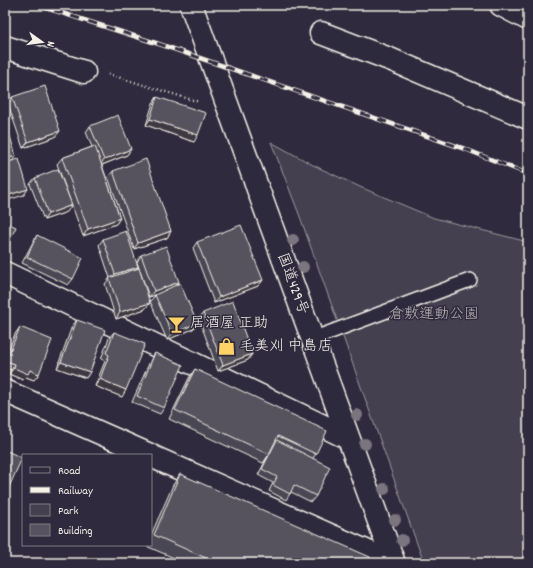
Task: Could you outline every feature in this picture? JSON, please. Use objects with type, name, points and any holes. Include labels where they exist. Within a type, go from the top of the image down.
[{"type":"main road","name":"国道429号","points":[[191,5],[393,563]]},
{"type":"main road","points":[[501,5],[528,19]]},
{"type":"main road","points":[[321,33],[392,60],[528,118]]},
{"type":"main road","points":[[5,47],[84,72]]},
{"type":"main road","points":[[6,275],[348,438]]},
{"type":"main road","points":[[5,391],[148,454]]},
{"type":"main road","points":[[152,456],[393,563]]},
{"type":"lane","points":[[312,339],[470,280]]},
{"type":"path","points":[[84,72],[94,70],[203,103]]},
{"type":"green space","name":"倉敷運動公園","points":[[271,142],[313,165],[360,187],[434,218],[528,242],[528,563],[424,563],[299,214]]},
{"type":"building","points":[[45,86],[60,131],[28,142],[12,97]]},
{"type":"building","points":[[157,97],[206,113],[198,135],[150,119]]},
{"type":"building","points":[[118,115],[131,149],[104,160],[90,126]]},
{"type":"building","points":[[5,120],[16,156],[5,159]]},
{"type":"building","points":[[95,146],[120,218],[88,229],[62,158]]},
{"type":"building","points":[[19,159],[28,189],[5,196],[5,163]]},
{"type":"building","points":[[146,159],[171,231],[138,243],[113,171]]},
{"type":"building","points":[[58,169],[72,205],[48,214],[35,178]]},
{"type":"building","points":[[5,222],[16,227],[6,248],[5,247]]},
{"type":"building","points":[[241,225],[263,280],[219,297],[197,242]]},
{"type":"building","points":[[126,231],[138,267],[115,274],[103,239]]},
{"type":"building","points":[[37,235],[83,258],[73,279],[27,257]]},
{"type":"building","points":[[166,246],[179,282],[154,291],[141,255]]},
{"type":"building","points":[[139,268],[150,303],[120,312],[109,278]]},
{"type":"building","points":[[180,283],[197,323],[172,334],[155,295]]},
{"type":"building","points":[[233,301],[252,354],[223,365],[203,313]]},
{"type":"building","points":[[77,320],[105,330],[90,372],[61,362]]},
{"type":"building","points":[[20,327],[52,340],[39,374],[30,370],[28,374],[14,368],[15,364],[6,361]]},
{"type":"building","points":[[114,332],[145,344],[126,390],[100,379],[109,355],[106,353]]},
{"type":"building","points":[[155,353],[183,365],[164,408],[137,396]]},
{"type":"building","points":[[195,369],[327,431],[316,454],[278,436],[269,454],[175,410]]},
{"type":"building","points":[[277,440],[330,467],[316,496],[294,485],[290,494],[273,485],[277,477],[262,469]]},
{"type":"building","points":[[5,450],[22,458],[5,496]]},
{"type":"building","points":[[180,474],[370,557],[368,563],[217,563],[154,535]]},
{"type":"railway","points":[[37,5],[159,44],[465,149],[528,174]]},
{"type":"place","name":"居酒屋 正助","points":[[177,324]]},
{"type":"place","name":"毛美刈 中島店","points":[[226,347]]}]
